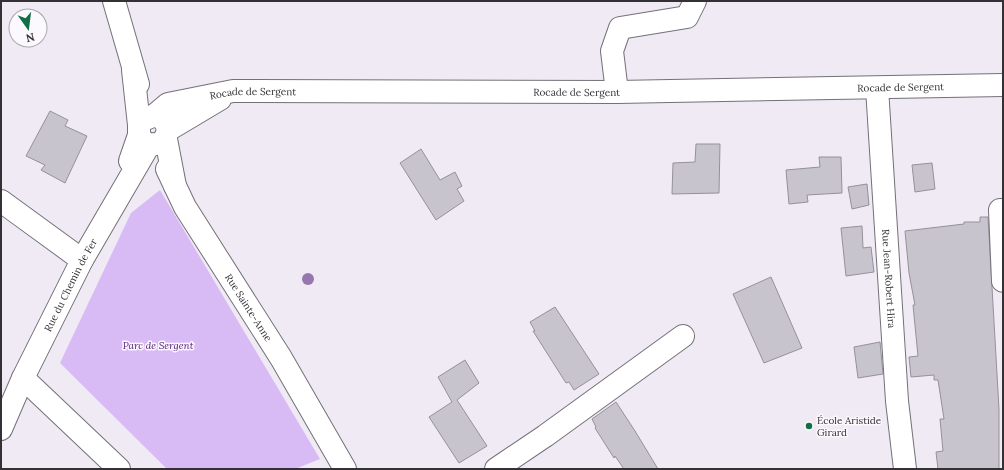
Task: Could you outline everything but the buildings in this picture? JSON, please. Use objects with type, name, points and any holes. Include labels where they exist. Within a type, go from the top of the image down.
[{"type":"main road","points":[[114,1],[133,70],[152,129]]},
{"type":"main road","points":[[617,92],[612,51],[620,28],[686,17],[695,1]]},
{"type":"main road","name":"Rocade de Sergent","points":[[152,129],[233,91],[617,92],[1003,85]]},
{"type":"main road","name":"Rue Jean-Robert Hira","points":[[877,88],[897,401],[905,469]]},
{"type":"main road","name":"Rue Sainte-Anne","points":[[152,129],[185,207],[281,358],[345,469]]},
{"type":"main road","name":"Rue du Chemin de Fer","points":[[1,429],[22,378],[82,260],[118,199],[152,129]]},
{"type":"main road","points":[[1,201],[82,260]]},
{"type":"main road","points":[[1003,210],[1000,210],[1003,281]]},
{"type":"main road","points":[[496,469],[545,436],[683,336]]},
{"type":"main road","points":[[22,378],[119,469]]},
{"type":"green space","name":"Parc de Sergent","points":[[160,190],[320,459],[295,469],[167,469],[60,363],[131,213]]},
{"type":"place","name":"École Aristide Girard","points":[[809,426]]}]
